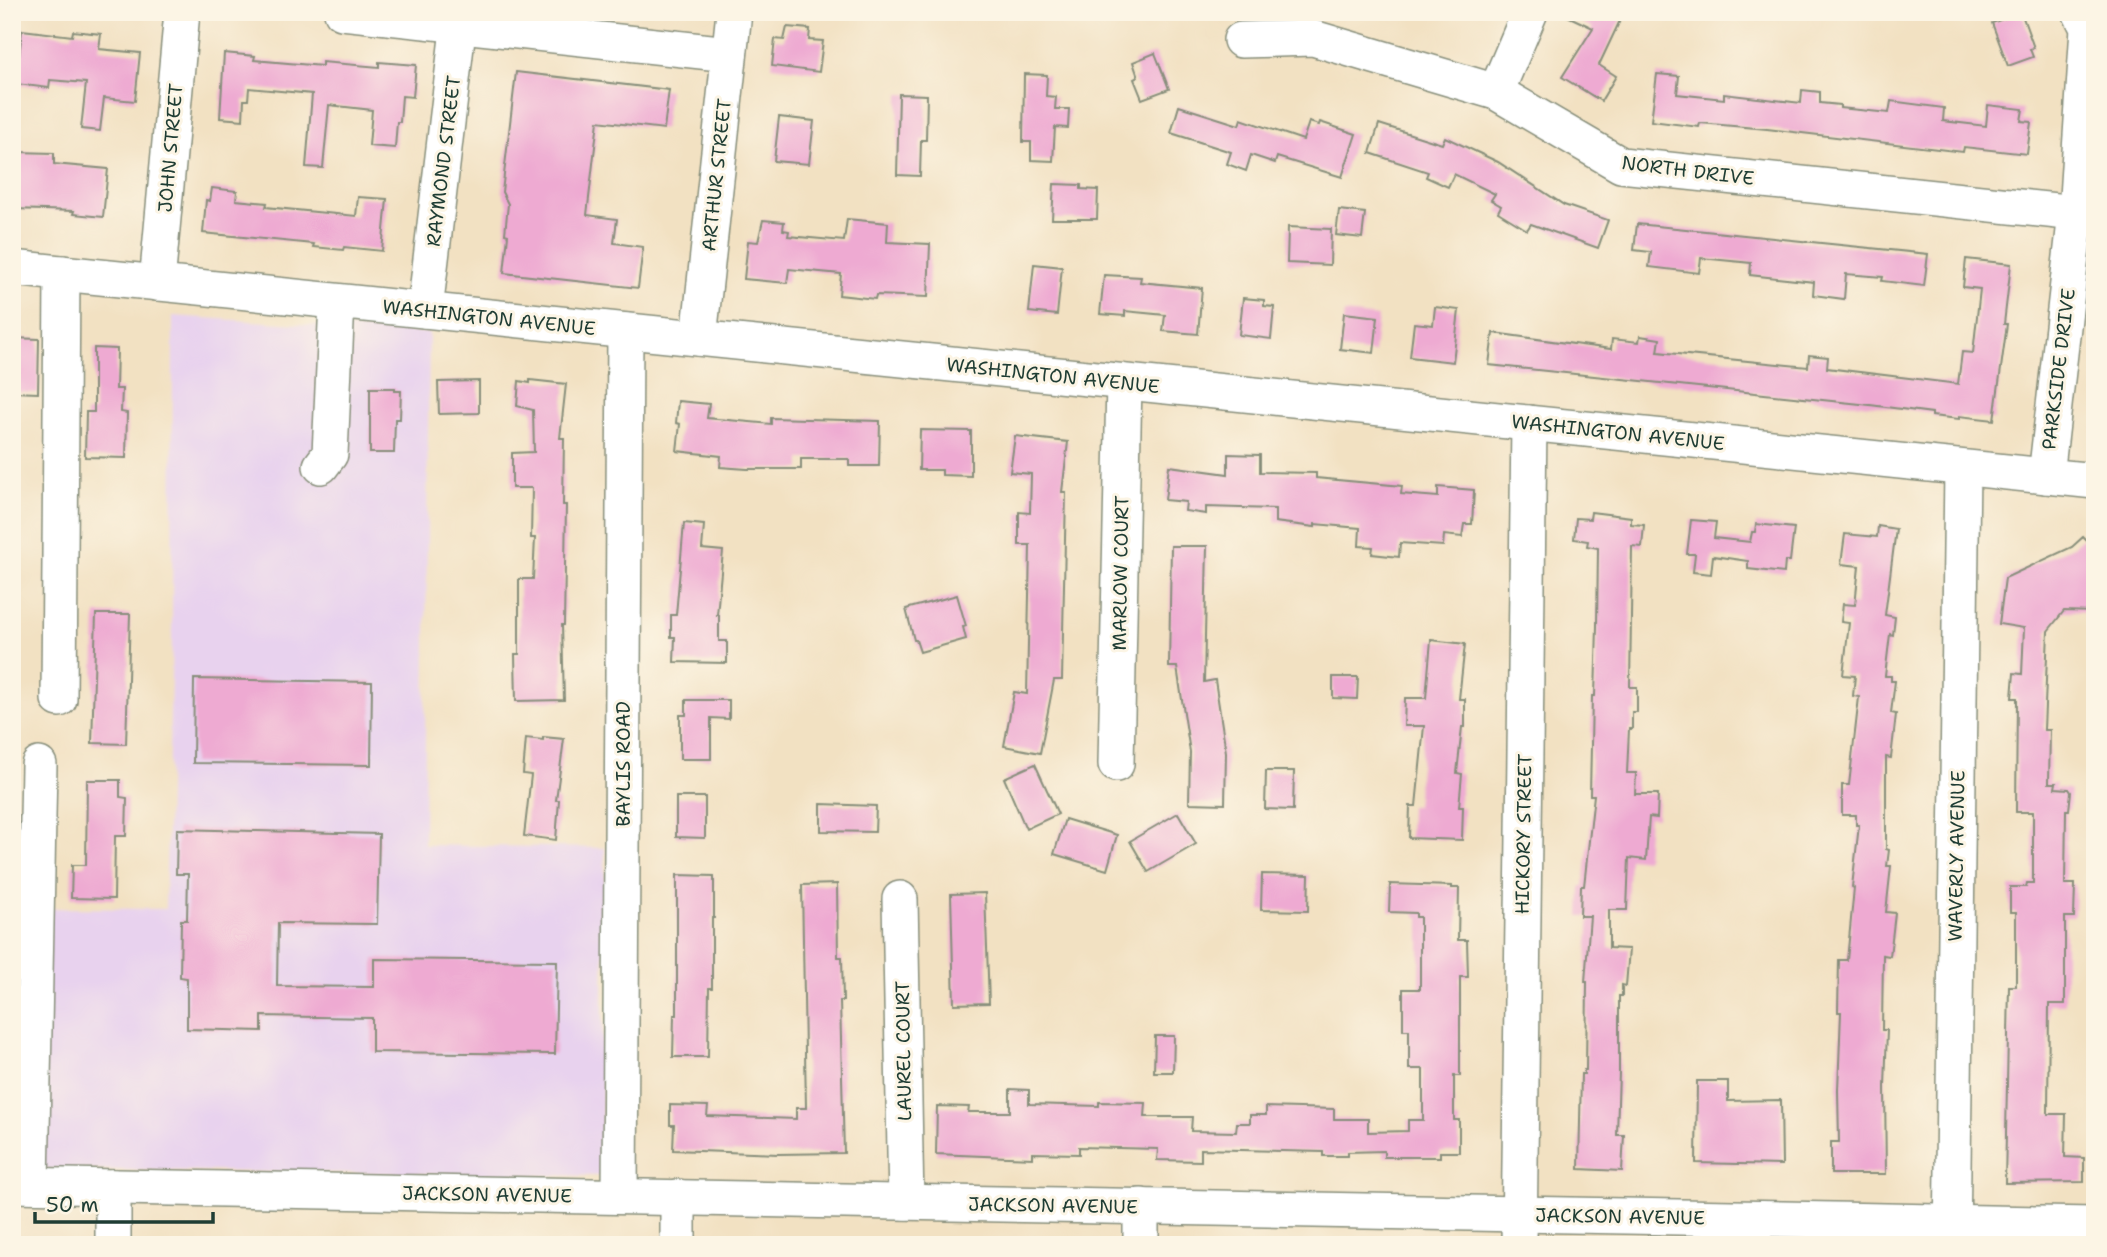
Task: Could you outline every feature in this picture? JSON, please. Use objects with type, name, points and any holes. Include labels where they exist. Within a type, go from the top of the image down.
[{"type":"street","name":"JOHN STREET","points":[[157,283],[183,12]]},
{"type":"street","points":[[342,12],[459,19],[729,54]]},
{"type":"street","name":"ARTHUR STREET","points":[[699,338],[734,12]]},
{"type":"street","points":[[1496,92],[1530,12]]},
{"type":"street","name":"PARKSIDE DRIVE","points":[[2046,476],[2076,213],[2088,28],[2080,12]]},
{"type":"street","name":"RAYMOND STREET","points":[[425,310],[459,19]]},
{"type":"street","name":"NORTH DRIVE","points":[[1241,40],[1312,38],[1496,92],[1621,165],[2076,213]]},
{"type":"street","name":"WASHINGTON AVENUE","points":[[12,268],[2095,481]]},
{"type":"street","points":[[59,699],[62,273]]},
{"type":"street","points":[[321,466],[330,454],[337,302]]},
{"type":"street","name":"BAYLIS ROAD","points":[[620,1196],[625,331]]},
{"type":"street","name":"MARLOW COURT","points":[[1116,764],[1124,382]]},
{"type":"street","name":"HICKORY STREET","points":[[1519,1229],[1529,424]]},
{"type":"street","name":"WAVERLY AVENUE","points":[[1952,1233],[1962,468]]},
{"type":"street","points":[[22,1185],[39,765]]},
{"type":"street","name":"LAUREL COURT","points":[[900,899],[906,1202]]},
{"type":"street","name":"JACKSON AVENUE","points":[[22,1185],[1141,1206],[1519,1229],[1952,1233],[2095,1225]]},
{"type":"street","points":[[113,1187],[113,1245]]},
{"type":"street","points":[[678,1197],[678,1245]]},
{"type":"street","points":[[1141,1206],[1142,1245]]},
{"type":"shaded area","points":[[173,316],[429,333],[424,845],[605,848],[601,1176],[41,1169],[44,908],[165,909],[172,637]]},
{"type":"shaded area","points":[[1743,1224],[2095,1228],[2095,1245],[1743,1245]]},
{"type":"building","points":[[1559,12],[1624,12],[1599,65],[1616,76],[1601,101],[1562,77],[1593,28]]},
{"type":"building","points":[[2021,12],[2034,48],[2030,49],[2033,57],[2008,66],[1992,23]]},
{"type":"building","points":[[787,27],[810,29],[809,40],[823,41],[819,72],[772,66],[775,39],[784,40]]},
{"type":"building","points":[[22,30],[72,36],[73,31],[101,34],[99,49],[140,53],[135,101],[104,98],[100,131],[81,129],[86,83],[50,80],[49,88],[16,84]]},
{"type":"building","points":[[224,53],[255,56],[254,60],[322,66],[322,62],[379,67],[379,62],[416,65],[413,97],[402,96],[395,148],[369,146],[372,110],[329,105],[323,168],[306,167],[312,94],[249,88],[248,100],[244,100],[243,120],[220,118]]},
{"type":"building","points":[[1155,53],[1169,89],[1142,99],[1134,79],[1138,77],[1133,62]]},
{"type":"building","points":[[516,72],[669,90],[664,129],[598,121],[587,215],[617,219],[614,243],[643,247],[638,288],[504,273],[508,204],[502,192]]},
{"type":"building","points":[[1024,74],[1047,75],[1046,96],[1056,97],[1055,109],[1069,109],[1068,128],[1055,127],[1053,161],[1031,160],[1031,142],[1023,142]]},
{"type":"building","points":[[1657,74],[1679,76],[1677,94],[1724,99],[1724,94],[1801,103],[1802,90],[1820,92],[1820,103],[1840,105],[1840,108],[1889,113],[1891,101],[1944,108],[1943,121],[1986,126],[1988,105],[2023,109],[2021,121],[2031,122],[2027,154],[1964,147],[1963,152],[1767,129],[1700,123],[1699,127],[1651,121]]},
{"type":"building","points":[[899,94],[927,95],[926,140],[921,140],[920,176],[897,175]]},
{"type":"building","points":[[1179,106],[1239,125],[1241,119],[1303,140],[1309,122],[1319,125],[1320,122],[1356,134],[1342,177],[1277,157],[1275,163],[1251,155],[1246,171],[1227,164],[1231,152],[1171,133]]},
{"type":"building","points":[[779,117],[814,121],[809,164],[774,161]]},
{"type":"building","points":[[1379,124],[1442,144],[1445,137],[1498,162],[1564,205],[1608,220],[1598,248],[1531,224],[1527,230],[1498,212],[1501,206],[1491,200],[1495,194],[1454,174],[1448,187],[1426,177],[1428,172],[1370,153]]},
{"type":"building","points":[[16,152],[54,153],[54,164],[108,169],[103,217],[73,214],[74,211],[14,209]]},
{"type":"building","points":[[1054,184],[1081,185],[1081,189],[1098,190],[1097,219],[1052,219]]},
{"type":"building","points":[[212,188],[237,191],[236,200],[267,203],[266,207],[356,216],[358,197],[387,199],[382,251],[313,247],[314,244],[203,233],[206,200],[210,201]]},
{"type":"building","points":[[1339,210],[1365,213],[1362,238],[1336,235]]},
{"type":"building","points":[[847,219],[888,223],[887,242],[930,244],[928,297],[876,295],[875,299],[839,295],[841,274],[789,269],[787,283],[744,279],[748,241],[758,242],[763,220],[784,222],[783,230],[789,231],[788,236],[844,241]]},
{"type":"building","points":[[1637,224],[1928,254],[1924,286],[1882,281],[1883,277],[1846,274],[1844,299],[1813,295],[1814,282],[1750,275],[1751,263],[1701,258],[1699,273],[1649,267],[1651,252],[1634,250]]},
{"type":"building","points":[[1288,227],[1331,229],[1330,265],[1287,263]]},
{"type":"building","points":[[1966,259],[2011,264],[2004,324],[2007,324],[1994,420],[1959,416],[1959,419],[1870,405],[1489,365],[1493,333],[1611,349],[1612,339],[1639,342],[1640,336],[1660,339],[1658,352],[1808,367],[1809,355],[1828,357],[1827,368],[1958,384],[1962,352],[1973,353],[1980,289],[1963,287]]},
{"type":"building","points":[[1034,264],[1062,267],[1057,315],[1029,312]]},
{"type":"building","points":[[1104,275],[1141,277],[1140,282],[1202,288],[1198,334],[1163,331],[1165,315],[1125,311],[1125,316],[1100,314]]},
{"type":"building","points":[[1243,298],[1264,300],[1264,306],[1274,307],[1271,339],[1239,335]]},
{"type":"building","points":[[1435,307],[1459,310],[1453,362],[1410,357],[1414,323],[1433,325]]},
{"type":"building","points":[[1344,313],[1378,317],[1374,353],[1340,349]]},
{"type":"building","points":[[12,338],[39,339],[38,393],[12,392]]},
{"type":"building","points":[[94,348],[117,349],[116,389],[122,389],[121,412],[127,413],[126,458],[85,457],[86,412],[94,412]]},
{"type":"building","points":[[530,380],[566,384],[560,438],[564,438],[563,505],[566,505],[562,625],[564,700],[516,701],[515,654],[519,654],[519,579],[533,579],[535,538],[531,538],[532,488],[512,488],[512,453],[534,452],[533,410],[517,406],[519,381],[530,383]]},
{"type":"building","points":[[479,381],[479,413],[439,414],[438,382]]},
{"type":"building","points":[[370,388],[395,388],[395,391],[401,391],[400,419],[395,419],[394,453],[370,453]]},
{"type":"building","points":[[678,401],[709,404],[707,418],[771,424],[771,418],[880,421],[879,466],[849,466],[849,459],[801,459],[801,469],[720,467],[721,456],[677,451],[680,424],[676,423]]},
{"type":"building","points":[[920,430],[971,431],[971,476],[942,475],[942,470],[919,470]]},
{"type":"building","points":[[1015,436],[1068,442],[1062,492],[1066,492],[1062,680],[1054,680],[1040,753],[1004,746],[1014,692],[1027,694],[1030,545],[1019,545],[1019,512],[1030,513],[1031,474],[1010,472]]},
{"type":"building","points":[[1228,454],[1260,455],[1260,472],[1316,473],[1316,478],[1402,486],[1401,494],[1438,497],[1438,487],[1474,490],[1472,524],[1464,524],[1462,537],[1444,535],[1443,546],[1400,543],[1399,557],[1372,554],[1373,547],[1359,546],[1360,528],[1315,524],[1315,527],[1275,522],[1275,509],[1206,507],[1206,514],[1185,511],[1186,502],[1165,500],[1169,466],[1228,474]]},
{"type":"building","points":[[1591,512],[1631,517],[1631,524],[1644,525],[1642,547],[1632,546],[1630,687],[1637,687],[1637,712],[1632,712],[1632,729],[1629,729],[1627,773],[1636,773],[1635,794],[1658,794],[1657,818],[1649,817],[1646,860],[1629,858],[1627,910],[1609,910],[1609,948],[1629,949],[1626,986],[1622,985],[1622,996],[1619,996],[1617,1135],[1624,1135],[1622,1171],[1579,1169],[1581,1074],[1586,1070],[1585,982],[1590,916],[1580,916],[1581,886],[1584,886],[1594,795],[1590,795],[1598,548],[1587,546],[1588,541],[1574,539],[1576,518],[1590,519]]},
{"type":"building","points":[[1691,520],[1716,522],[1714,538],[1750,542],[1756,524],[1794,528],[1790,561],[1785,561],[1784,573],[1748,569],[1748,561],[1713,556],[1711,574],[1693,572],[1695,554],[1687,554]]},
{"type":"building","points":[[684,523],[704,525],[702,549],[723,551],[717,615],[719,641],[727,641],[727,663],[674,662],[675,637],[671,637],[671,615],[676,615]]},
{"type":"building","points":[[1878,526],[1896,529],[1885,615],[1895,617],[1885,676],[1891,676],[1891,681],[1895,681],[1891,713],[1896,714],[1891,758],[1886,757],[1886,849],[1889,850],[1887,866],[1891,866],[1886,912],[1895,913],[1890,956],[1883,955],[1882,1030],[1887,1030],[1886,1174],[1831,1174],[1831,1142],[1839,1142],[1839,960],[1847,960],[1859,825],[1856,825],[1856,815],[1842,815],[1842,785],[1849,785],[1859,697],[1853,696],[1855,676],[1843,675],[1849,623],[1841,622],[1843,604],[1855,605],[1859,566],[1841,564],[1845,534],[1877,537]]},
{"type":"building","points":[[2083,537],[2087,541],[2095,541],[2095,612],[2064,611],[2048,631],[2044,730],[2050,730],[2049,783],[2056,783],[2055,788],[2069,789],[2071,792],[2069,810],[2066,810],[2065,884],[2075,884],[2074,917],[2065,917],[2065,1004],[2049,1004],[2048,1114],[2066,1114],[2065,1157],[2084,1158],[2084,1182],[2005,1183],[2009,986],[2016,986],[2016,912],[2010,912],[2010,887],[2026,887],[2027,883],[2033,883],[2033,812],[2016,812],[2017,698],[2012,698],[2014,673],[2022,674],[2024,628],[1999,624],[2005,578],[2072,547]]},
{"type":"building","points":[[1171,546],[1207,546],[1204,682],[1215,680],[1226,752],[1225,804],[1189,803],[1190,752],[1177,667],[1169,667]]},
{"type":"building","points":[[957,595],[966,626],[963,627],[966,639],[920,652],[906,609]]},
{"type":"building","points":[[96,614],[130,614],[126,744],[92,743]]},
{"type":"building","points":[[1431,640],[1465,644],[1459,699],[1465,699],[1465,727],[1462,727],[1457,773],[1462,774],[1459,807],[1463,807],[1462,840],[1409,838],[1410,806],[1416,806],[1424,726],[1404,726],[1405,698],[1426,698]]},
{"type":"building","points":[[1333,677],[1358,677],[1357,699],[1333,698]]},
{"type":"building","points":[[194,679],[372,682],[371,765],[193,763]]},
{"type":"building","points":[[686,700],[729,700],[729,719],[711,718],[711,759],[680,759],[680,715],[686,715]]},
{"type":"building","points":[[543,737],[564,739],[556,800],[559,800],[556,840],[524,836],[531,775],[523,774],[526,738],[543,740]]},
{"type":"building","points":[[1035,764],[1058,814],[1026,829],[1004,778]]},
{"type":"building","points":[[1266,771],[1294,771],[1293,810],[1265,809]]},
{"type":"building","points":[[87,780],[120,780],[120,797],[127,798],[126,836],[115,836],[114,899],[71,898],[72,865],[86,865]]},
{"type":"building","points":[[676,797],[705,797],[705,838],[676,837]]},
{"type":"building","points":[[821,804],[876,806],[875,832],[821,831]]},
{"type":"building","points":[[1178,813],[1196,844],[1148,872],[1130,841]]},
{"type":"building","points":[[1065,819],[1117,835],[1107,870],[1054,854]]},
{"type":"building","points":[[177,829],[379,834],[377,924],[278,923],[277,986],[374,987],[374,959],[557,961],[555,1054],[372,1052],[372,1018],[262,1016],[262,1031],[187,1029],[187,978],[180,977],[181,920],[187,920],[188,874],[176,874]]},
{"type":"building","points":[[1262,874],[1309,875],[1308,911],[1261,910]]},
{"type":"building","points":[[677,875],[714,876],[708,1057],[673,1057],[674,1015],[677,1015]]},
{"type":"building","points":[[837,884],[838,957],[842,957],[843,1001],[840,1001],[844,1153],[778,1154],[673,1150],[674,1125],[670,1125],[670,1105],[708,1106],[707,1116],[796,1119],[796,1108],[806,1108],[802,885]]},
{"type":"building","points":[[1390,884],[1459,888],[1458,940],[1467,940],[1468,977],[1460,977],[1460,1076],[1454,1076],[1454,1120],[1459,1120],[1459,1152],[1440,1152],[1440,1157],[1384,1157],[1384,1151],[1323,1156],[1323,1152],[1201,1149],[1201,1161],[1157,1160],[1158,1149],[1079,1147],[1079,1154],[1032,1153],[1032,1158],[936,1154],[937,1106],[969,1107],[968,1112],[1010,1112],[1010,1089],[1029,1090],[1029,1104],[1099,1106],[1099,1102],[1146,1103],[1145,1117],[1192,1117],[1191,1131],[1236,1132],[1237,1123],[1250,1123],[1250,1115],[1266,1115],[1266,1107],[1334,1109],[1334,1119],[1368,1119],[1368,1132],[1408,1131],[1408,1120],[1423,1120],[1423,1069],[1409,1069],[1409,1030],[1403,1030],[1403,989],[1420,989],[1420,917],[1416,917],[1416,913],[1389,912]]},
{"type":"building","points":[[985,893],[989,1003],[954,1004],[951,894]]},
{"type":"building","points":[[1155,1036],[1174,1036],[1173,1072],[1154,1072]]},
{"type":"building","points":[[1697,1081],[1728,1081],[1728,1101],[1781,1100],[1782,1165],[1696,1163]]}]
